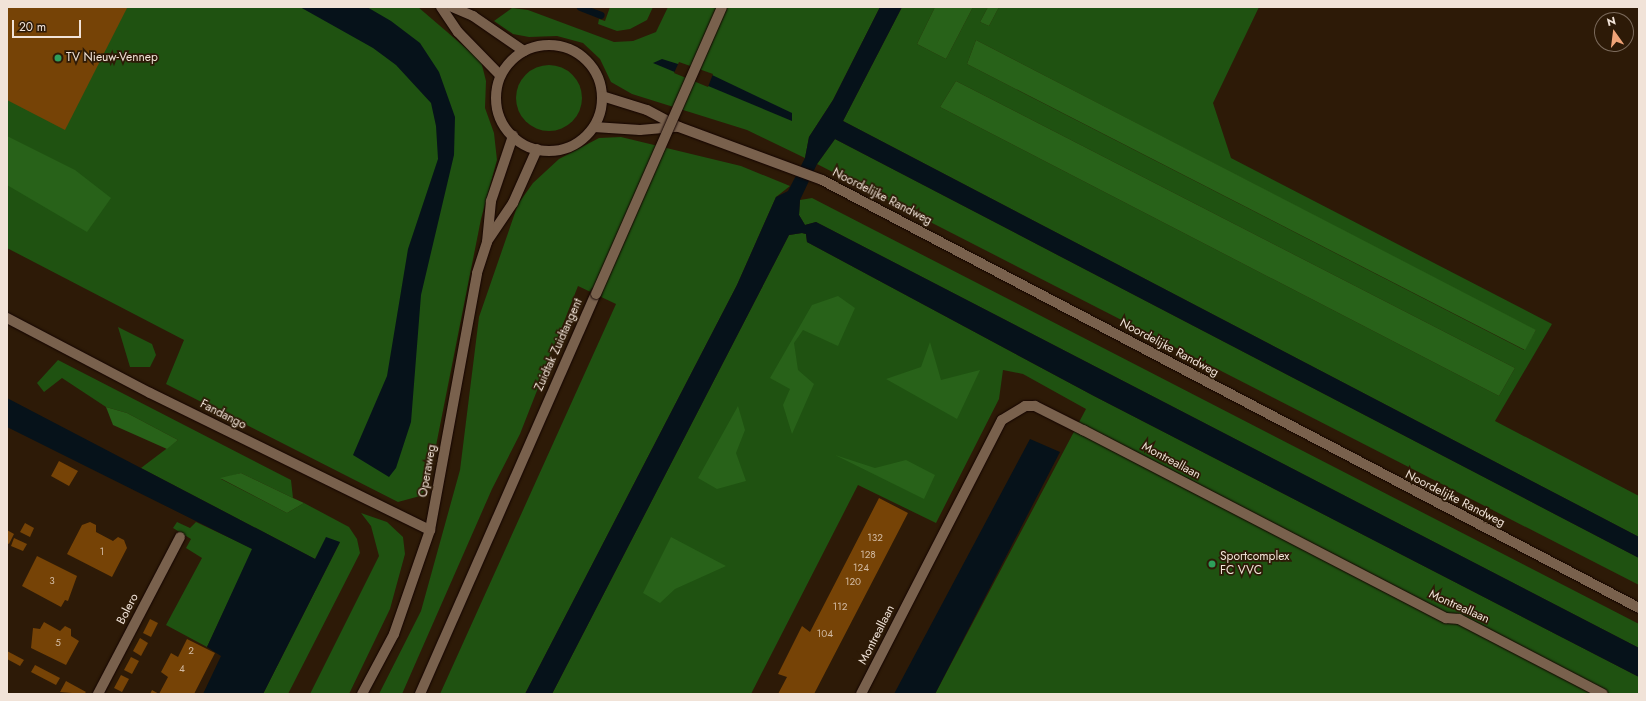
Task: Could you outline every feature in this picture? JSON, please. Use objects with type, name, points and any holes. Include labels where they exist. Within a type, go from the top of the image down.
[{"type":"main road","points":[[441,7],[458,32],[500,75]]},
{"type":"main road","points":[[452,7],[473,16],[524,50]]},
{"type":"main road","name":"Zuidtak Zuidtangent","points":[[420,694],[722,7]]},
{"type":"main road","points":[[554,45],[582,56],[593,67],[602,96],[594,127],[568,147],[537,149],[513,136],[498,113],[495,94],[500,75],[511,60],[524,50],[554,45]]},
{"type":"main road","name":"Noordelijke Randweg","points":[[602,96],[647,110],[679,127],[785,164],[822,180],[1639,608]]},
{"type":"main road","name":"Noordelijke Randweg","points":[[594,127],[640,130],[679,127]]},
{"type":"main road","name":"Operaweg","points":[[362,694],[394,634],[430,530],[477,273],[487,242],[491,201],[513,136]]},
{"type":"main road","name":"Operaweg","points":[[487,242],[513,203],[537,149]]},
{"type":"main road","name":"Fandango","points":[[7,318],[157,396],[430,530]]},
{"type":"main road","name":"Montreallaan","points":[[861,694],[1002,420],[1025,406],[1035,406],[1446,618],[1459,619],[1603,694]]},
{"type":"main road","name":"Bolero","points":[[98,694],[180,537]]},
{"type":"green space","points":[[7,7],[418,7],[481,61],[486,81],[485,108],[494,133],[497,160],[481,219],[428,486],[420,496],[398,502],[166,384],[184,340],[7,248]]},
{"type":"green space","points":[[610,7],[653,7],[647,20],[630,29],[617,31],[598,24],[599,19],[605,21]]},
{"type":"green space","points":[[668,7],[880,7],[833,100],[809,137],[805,158],[747,130],[632,94],[611,82],[600,59],[583,43],[557,36],[529,37],[513,34],[494,21],[512,8],[528,10],[614,42],[633,41],[656,32]]},
{"type":"green space","points":[[902,7],[935,7],[917,44],[946,59],[973,7],[988,7],[980,22],[989,26],[999,7],[1259,7],[1213,103],[1231,158],[1552,324],[1495,421],[1639,496],[1639,537],[843,121]],"holes":[[[976,40],[1535,330],[1536,330],[1524,350],[967,64]],[[956,81],[1515,368],[1499,396],[940,107]]]},
{"type":"green space","points":[[935,7],[973,7],[946,59],[917,44]]},
{"type":"green space","points":[[988,7],[999,7],[989,26],[980,22]]},
{"type":"green space","points":[[976,40],[1536,330],[1525,350],[967,64]]},
{"type":"green space","points":[[549,65],[562,68],[572,75],[579,85],[582,98],[579,111],[572,121],[562,128],[549,131],[536,128],[526,121],[519,111],[516,98],[519,85],[526,75],[536,68]]},
{"type":"green space","points":[[956,81],[1515,368],[1499,396],[940,107]]},
{"type":"green space","points":[[7,136],[75,170],[111,198],[87,232],[7,185]]},
{"type":"green space","points":[[621,137],[741,166],[790,186],[776,197],[737,285],[525,694],[440,694],[616,304],[578,286],[520,434],[492,489],[402,694],[379,694],[421,611],[460,470],[479,317],[518,204],[533,183],[559,159],[599,138]]},
{"type":"green space","points":[[835,139],[1639,558],[1639,585],[817,164]]},
{"type":"green space","points":[[812,198],[1639,624],[1639,648],[816,222],[805,225],[799,215],[800,200]]},
{"type":"green space","points":[[802,233],[806,234],[807,242],[1094,396],[1639,677],[1639,694],[935,694],[1086,409],[1023,374],[1003,370],[999,399],[936,523],[858,485],[751,694],[552,694],[789,235]]},
{"type":"green space","points":[[838,296],[855,308],[838,346],[803,330],[794,343],[798,370],[814,384],[792,434],[783,405],[790,389],[770,378],[812,305]]},
{"type":"green space","points":[[118,327],[152,344],[156,355],[150,367],[130,367]]},
{"type":"green space","points":[[930,342],[941,380],[980,370],[957,419],[886,379],[921,367]]},
{"type":"green space","points":[[58,360],[291,480],[293,498],[241,473],[221,479],[287,513],[304,503],[349,527],[357,539],[360,553],[288,694],[263,694],[340,542],[315,559],[141,468],[178,440],[127,413],[106,407],[62,378],[44,392],[37,383]]},
{"type":"green space","points":[[738,406],[745,430],[736,453],[746,481],[717,489],[698,478]]},
{"type":"green space","points":[[106,407],[127,413],[178,440],[167,449],[113,425]]},
{"type":"green space","points":[[835,455],[875,468],[906,460],[935,475],[924,499]]},
{"type":"green space","points":[[241,473],[304,503],[287,513],[220,478]]},
{"type":"green space","points":[[361,513],[387,522],[403,537],[405,554],[390,609],[349,694],[310,694],[379,556],[371,526]]},
{"type":"green space","points":[[177,522],[190,528],[196,522],[253,549],[207,647],[166,625],[202,558],[186,548],[191,539],[173,528]]},
{"type":"green space","points":[[671,537],[726,566],[675,589],[660,603],[643,593]]},
{"type":"shaded area","points":[[300,7],[367,7],[391,21],[420,43],[439,72],[455,117],[454,155],[421,295],[411,422],[396,468],[389,477],[353,455],[387,376],[408,249],[438,159],[436,126],[431,103],[396,65],[373,48]]},
{"type":"shaded area","points":[[880,7],[902,7],[843,121],[1639,537],[1639,558],[835,139],[817,164],[800,200],[799,215],[805,225],[816,222],[1639,648],[1639,677],[1094,396],[807,242],[806,234],[802,233],[789,235],[552,694],[525,694],[737,285],[776,197],[788,191],[805,158],[809,137],[833,100]]},
{"type":"shaded area","points":[[662,59],[710,74],[792,113],[792,121],[653,63]]},
{"type":"shaded area","points":[[7,398],[315,559],[326,537],[340,542],[263,694],[203,694],[221,656],[207,647],[252,549],[7,427]]},
{"type":"shaded area","points":[[1030,439],[1060,452],[935,694],[894,694]]},
{"type":"pier","points":[[679,62],[713,74],[708,87],[674,73]]},
{"type":"building","name":"TV Nieuw-Vennep","points":[[7,7],[127,8],[65,130],[7,100]]},
{"type":"building","points":[[59,461],[78,471],[69,486],[51,476]]},
{"type":"building","points":[[879,498],[908,513],[814,694],[778,694],[787,677],[778,674],[802,626],[810,632]]},
{"type":"building","points":[[90,522],[96,525],[96,532],[113,541],[118,537],[124,540],[127,548],[112,577],[67,554],[82,525]]},
{"type":"building","points":[[25,523],[34,528],[30,537],[20,532]]},
{"type":"building","points":[[7,530],[14,534],[9,544],[7,543]]},
{"type":"building","points":[[14,538],[27,544],[23,551],[11,546]]},
{"type":"building","points":[[37,556],[77,576],[68,601],[65,600],[61,607],[22,586]]},
{"type":"building","points":[[150,619],[158,623],[151,637],[143,633]]},
{"type":"building","points":[[44,622],[60,631],[65,626],[71,629],[71,636],[79,641],[66,665],[31,648],[33,628],[40,629]]},
{"type":"building","points":[[140,638],[148,643],[141,656],[133,651]]},
{"type":"building","points":[[187,639],[215,653],[194,694],[159,694],[168,677],[161,672],[171,653],[178,657]]},
{"type":"building","points":[[7,651],[24,660],[20,666],[7,659]]},
{"type":"building","points":[[131,657],[139,661],[132,674],[124,670]]},
{"type":"building","points":[[35,665],[60,678],[56,685],[31,672]]},
{"type":"building","points":[[121,675],[129,679],[122,692],[114,688]]},
{"type":"building","points":[[66,681],[86,692],[84,694],[60,692]]},
{"type":"building","points":[[152,690],[159,694],[150,694]]},
{"type":"waterway","points":[[580,7],[601,15]]},
{"type":"place","name":"TV Nieuw-Vennep","points":[[58,58]]},
{"type":"place","name":"Sportcomplex FC VVC","points":[[1212,564]]}]
